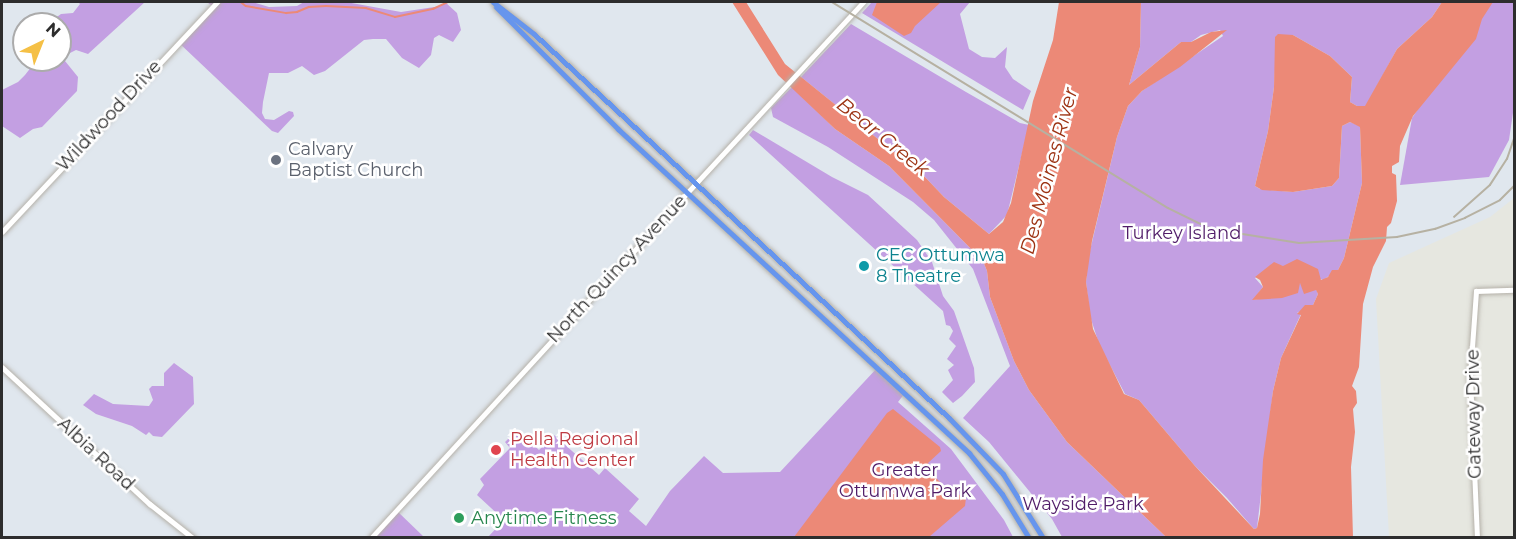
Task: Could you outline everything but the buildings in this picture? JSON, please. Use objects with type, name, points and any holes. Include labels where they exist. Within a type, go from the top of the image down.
[{"type":"main road","points":[[492,2],[534,34],[984,453],[1020,499],[1043,537]]},
{"type":"main road","points":[[492,2],[523,36],[687,193],[969,453],[1002,494],[1029,537]]},
{"type":"street","name":"Wildwood Drive","points":[[2,232],[217,2]]},
{"type":"street","name":"North Quincy Avenue","points":[[371,537],[863,2]]},
{"type":"street","name":"Gateway Drive","points":[[1478,537],[1470,375],[1476,291],[1515,290]]},
{"type":"street","name":"Albia Road","points":[[2,367],[150,504],[193,537]]},
{"type":"shaded area","points":[[1514,198],[1514,537],[1389,537],[1376,299],[1389,263],[1490,217]]},
{"type":"green space","points":[[78,2],[145,2],[88,54],[76,50],[72,52],[72,13],[80,4]]},
{"type":"green space","points":[[207,2],[252,2],[269,7],[297,6],[304,2],[346,2],[401,12],[441,6],[445,2],[457,13],[461,30],[453,42],[439,35],[434,38],[431,55],[419,68],[402,58],[386,39],[373,39],[364,40],[325,71],[314,75],[302,66],[288,73],[269,73],[262,113],[265,119],[274,120],[289,111],[293,112],[294,116],[278,133],[272,131],[178,42],[212,6]]},
{"type":"green space","points":[[872,2],[970,2],[960,14],[969,49],[982,57],[995,58],[1007,47],[1005,67],[1013,79],[1031,91],[1023,110],[862,13]]},
{"type":"green space","name":"Turkey Island","points":[[1141,2],[1442,2],[1432,17],[1397,49],[1366,106],[1357,106],[1350,102],[1352,77],[1330,56],[1293,35],[1277,35],[1274,87],[1268,131],[1255,186],[1260,189],[1293,192],[1332,186],[1339,178],[1342,126],[1350,122],[1360,126],[1362,183],[1344,258],[1338,270],[1323,280],[1283,266],[1271,265],[1255,278],[1263,287],[1253,300],[1265,298],[1300,283],[1316,289],[1318,294],[1313,305],[1297,313],[1301,314],[1281,358],[1273,391],[1257,528],[1254,529],[1195,466],[1139,400],[1125,394],[1099,344],[1090,316],[1086,282],[1088,259],[1117,137],[1128,106],[1142,91],[1223,36],[1220,30],[1201,35],[1191,42],[1181,42],[1129,85],[1140,47]]},
{"type":"green space","points":[[1490,2],[1514,2],[1514,106],[1509,140],[1489,177],[1400,185],[1412,118]]},
{"type":"green space","points":[[851,24],[1020,123],[1029,125],[1007,215],[989,234],[944,197],[925,177],[801,77]]},
{"type":"green space","points":[[72,70],[78,77],[77,91],[42,127],[33,129],[20,138],[2,126],[2,90],[18,82],[27,72],[72,72]]},
{"type":"green space","name":"Wayside Park","points":[[792,87],[835,129],[889,166],[983,261],[987,271],[990,297],[1014,361],[1029,390],[1067,442],[1166,537],[1062,537],[1052,519],[989,442],[963,418],[1010,366],[973,269],[934,220],[913,202],[828,147],[773,117],[771,108]]},
{"type":"green space","points":[[753,130],[832,177],[868,195],[917,240],[932,262],[943,296],[954,311],[974,368],[975,382],[953,403],[942,392],[953,380],[948,370],[954,365],[947,359],[956,346],[949,339],[953,331],[950,326],[946,325],[943,311],[749,135]]},
{"type":"green space","points":[[174,363],[193,377],[194,404],[162,437],[153,436],[149,432],[146,435],[132,426],[96,414],[83,405],[94,394],[113,404],[149,406],[153,400],[149,389],[152,386],[164,386],[164,373]]},
{"type":"green space","points":[[878,367],[905,393],[898,402],[951,449],[1004,520],[1013,537],[488,537],[504,520],[477,495],[484,485],[480,479],[510,448],[505,442],[517,430],[539,450],[554,435],[599,475],[605,468],[639,499],[629,511],[646,526],[670,491],[704,456],[723,473],[780,472]]},
{"type":"green space","points":[[396,510],[424,537],[371,538]]},
{"type":"water","name":"Des Moines River","points":[[732,2],[746,2],[785,64],[925,177],[944,197],[989,234],[1003,222],[1011,203],[1033,101],[1053,40],[1059,2],[1141,2],[1140,47],[1129,85],[1181,42],[1191,42],[1211,32],[1227,30],[1180,67],[1142,91],[1128,106],[1117,137],[1092,241],[1086,282],[1093,329],[1124,394],[1139,400],[1195,466],[1254,529],[1257,528],[1260,514],[1263,460],[1273,391],[1281,358],[1301,315],[1297,314],[1305,305],[1313,305],[1318,294],[1316,290],[1304,294],[1300,283],[1298,293],[1282,298],[1252,300],[1263,287],[1260,280],[1255,277],[1274,262],[1283,266],[1297,259],[1318,269],[1321,280],[1328,277],[1332,270],[1338,270],[1344,258],[1362,183],[1360,127],[1350,122],[1342,126],[1339,178],[1332,186],[1293,192],[1262,190],[1255,186],[1268,131],[1274,87],[1275,37],[1278,34],[1293,35],[1330,56],[1352,77],[1350,102],[1357,106],[1365,106],[1397,49],[1432,17],[1442,2],[1493,2],[1482,19],[1476,39],[1413,116],[1400,146],[1399,162],[1392,166],[1392,173],[1396,175],[1397,201],[1391,223],[1387,227],[1386,241],[1373,267],[1363,304],[1359,367],[1352,386],[1356,391],[1357,403],[1353,409],[1355,432],[1351,467],[1353,537],[1166,537],[1067,442],[1029,390],[1014,361],[990,297],[987,271],[983,261],[889,166],[835,129],[778,75]]},
{"type":"water","points":[[877,2],[941,2],[915,26],[911,33],[904,36],[872,15]]},
{"type":"water","name":"Greater Ottumwa Park","points":[[893,409],[940,447],[941,451],[928,463],[930,472],[946,488],[966,498],[965,506],[929,537],[794,537],[887,413]]},
{"type":"waterway","points":[[241,2],[246,6],[286,13],[297,12],[309,7],[326,6],[366,8],[395,17],[433,9],[448,2]]},
{"type":"waterway","name":"Bear Creek","points":[[543,2],[561,2]]},
{"type":"railway","points":[[832,2],[1168,208],[1211,229],[1299,243],[1397,237],[1435,229],[1465,218],[1500,200],[1514,186]]},
{"type":"railway","points":[[1454,217],[1490,185],[1507,159],[1514,139]]},
{"type":"place","name":"Calvary Baptist Church","points":[[276,160]]},
{"type":"place","name":"CEC Ottumwa 8 Theatre","points":[[864,266]]},
{"type":"place","name":"Pella Regional Health Center","points":[[496,450]]},
{"type":"place","name":"Anytime Fitness","points":[[459,518]]}]
